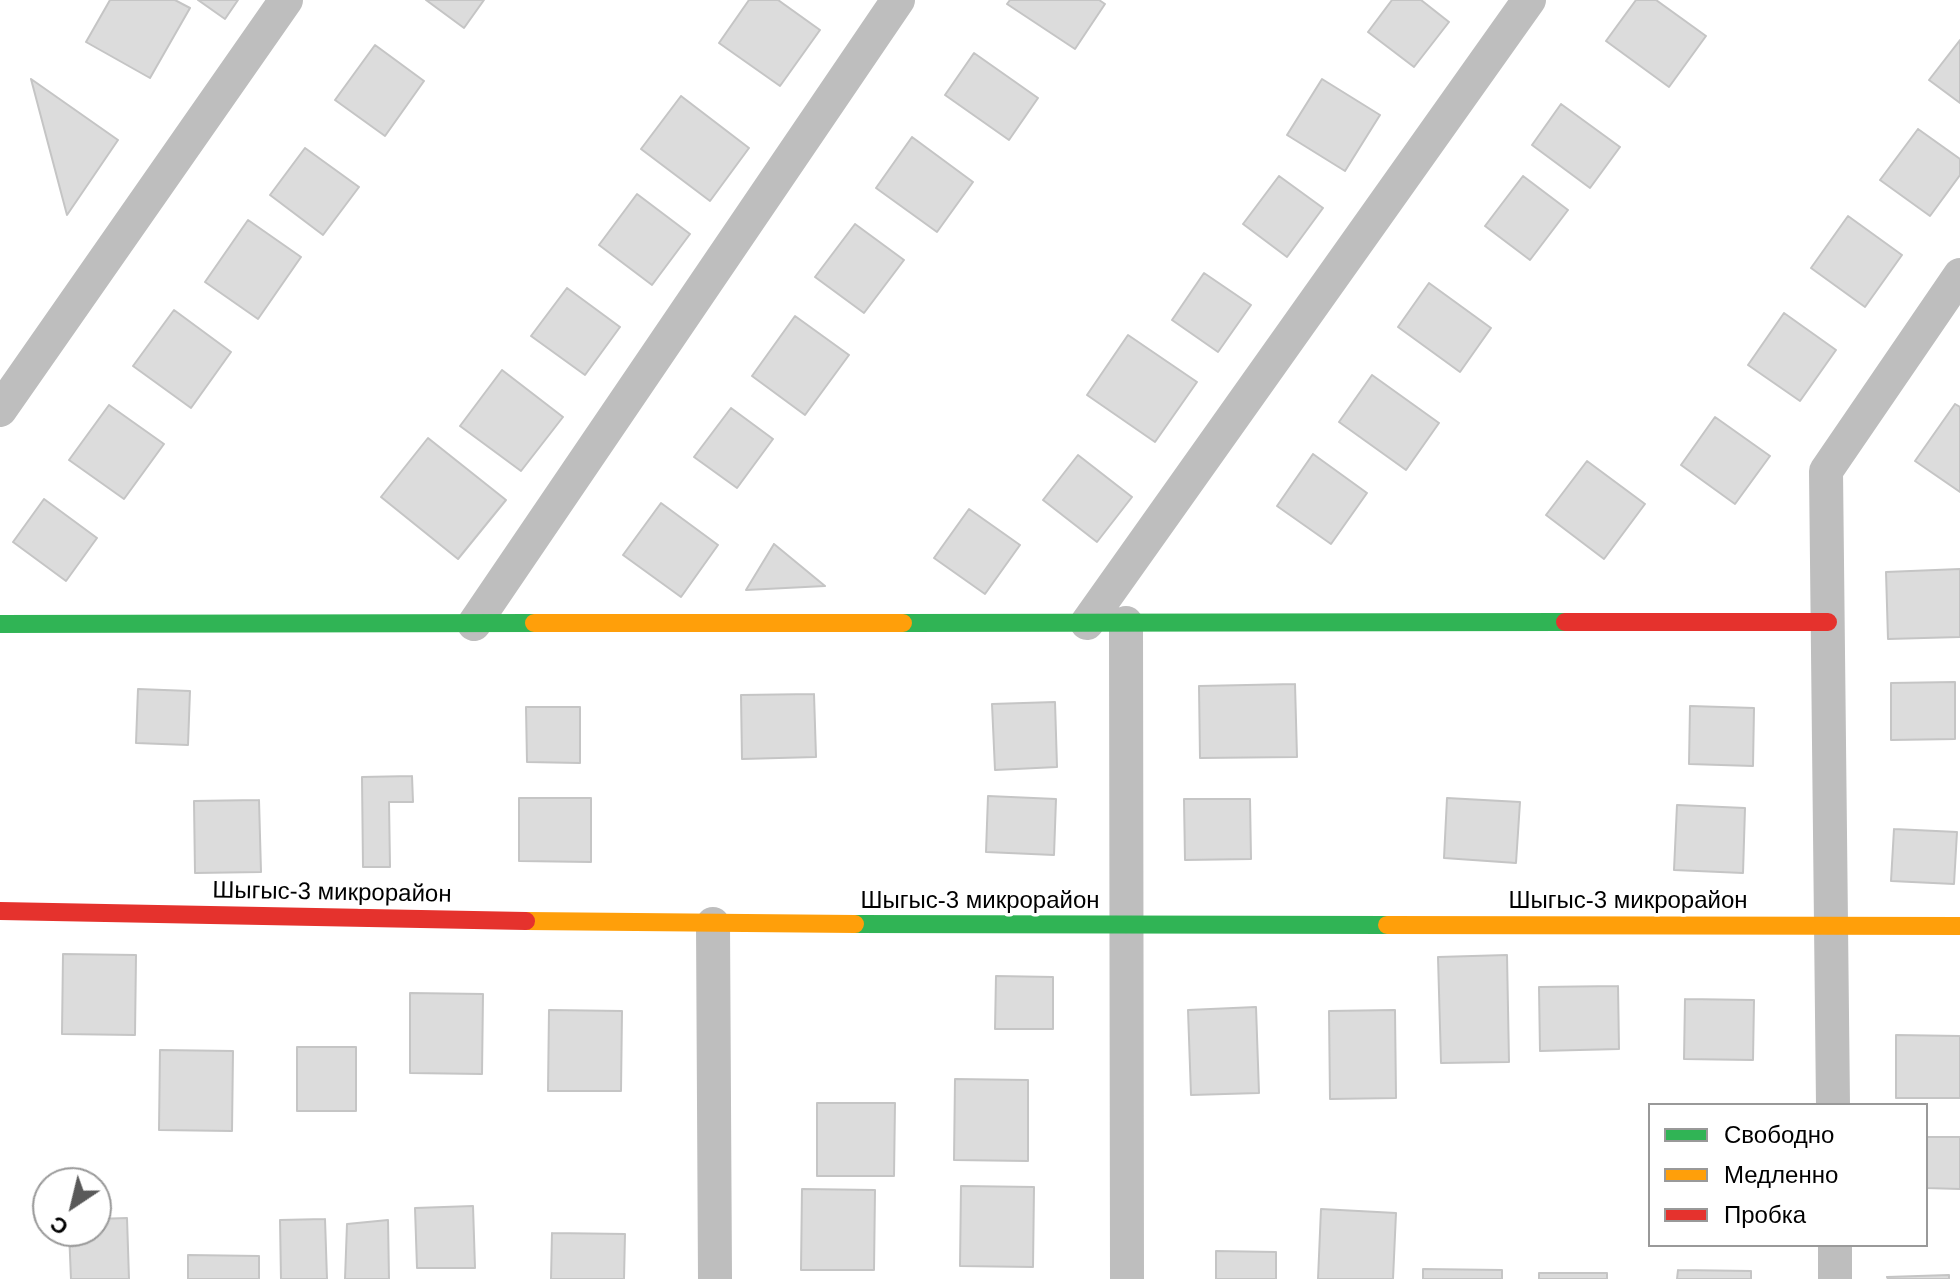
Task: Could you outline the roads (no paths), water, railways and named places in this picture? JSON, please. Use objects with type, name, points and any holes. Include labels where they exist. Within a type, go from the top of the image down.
[{"type":"street","points":[[3,398],[286,0]]},
{"type":"street","points":[[474,624],[898,0]]},
{"type":"street","points":[[1087,623],[1529,0]]},
{"type":"street","points":[[1833,1103],[1826,471],[1960,275]]},
{"type":"street","points":[[0,624],[1828,622]]},
{"type":"street","points":[[1126,623],[1127,1279]]},
{"type":"street","name":"Шыгыс-3 микрорайон","points":[[0,911],[713,924],[1960,926]]},
{"type":"street","points":[[713,924],[715,1279]]},
{"type":"street","points":[[1835,1247],[1835,1279]]}]
